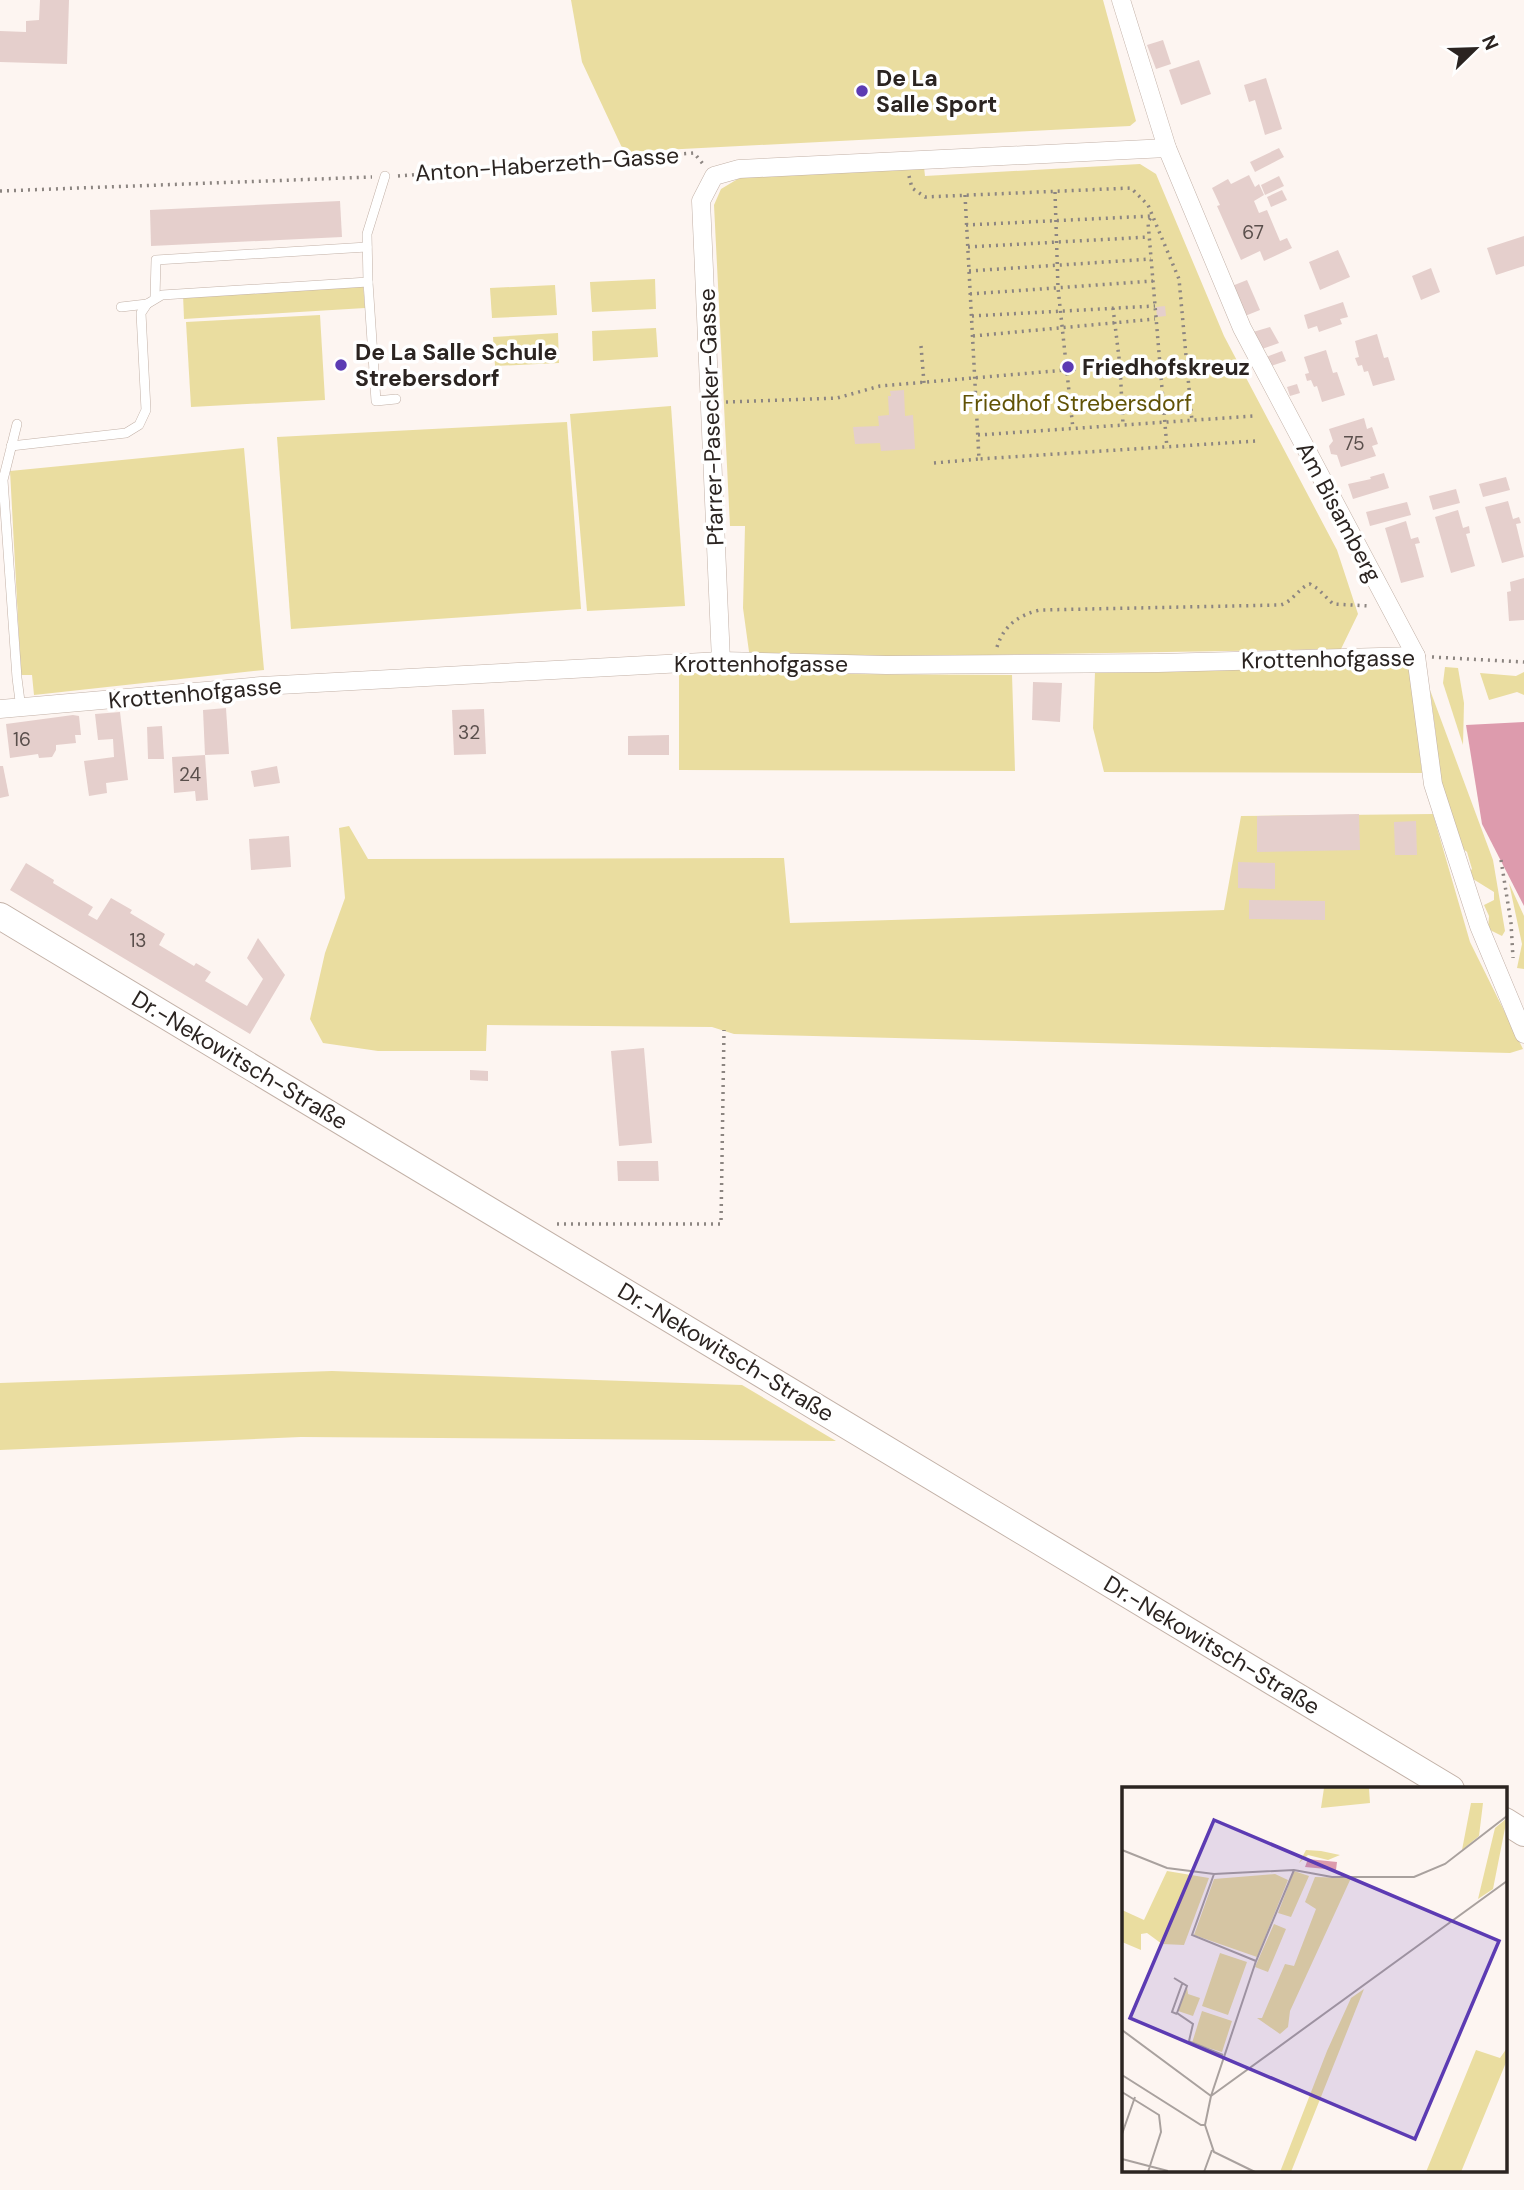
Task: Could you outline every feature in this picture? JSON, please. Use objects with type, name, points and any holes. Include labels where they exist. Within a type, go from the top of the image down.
[{"type":"main road","name":"Dr.-Nekowitsch-Straße","points":[[0,916],[1448,1787]]},
{"type":"main road","points":[[1506,1822],[1524,1833]]},
{"type":"street","name":"Am Bisamberg","points":[[1121,0],[1167,148],[1242,328],[1416,656],[1433,784],[1479,926],[1524,1034]]},
{"type":"street","points":[[714,176],[739,169],[1167,148]]},
{"type":"street","name":"Pfarrer-Pasecker-Gasse","points":[[714,176],[701,201],[720,661]]},
{"type":"street","name":"Krottenhofgasse","points":[[0,709],[274,685],[720,661],[886,665],[1158,663],[1416,656]]},
{"type":"lane","points":[[386,177],[367,234],[368,282],[376,401],[396,399]]},
{"type":"lane","points":[[11,446],[126,433],[139,425],[146,410],[141,313],[151,301],[156,260],[367,247]]},
{"type":"lane","points":[[121,307],[151,301],[162,295],[368,282]]},
{"type":"lane","points":[[17,424],[4,480],[21,709]]},
{"type":"path","name":"Anton-Haberzeth-Gasse","points":[[0,191],[386,177],[694,153],[714,176]]},
{"type":"path","points":[[905,161],[912,188],[925,197],[1132,188],[1148,205],[1179,279],[1192,421]]},
{"type":"path","points":[[1055,192],[1058,288],[1073,429]]},
{"type":"path","points":[[965,195],[979,459]]},
{"type":"path","points":[[966,225],[1152,216]]},
{"type":"path","points":[[1152,216],[1148,222],[1167,448]]},
{"type":"path","points":[[968,247],[1149,237]]},
{"type":"path","points":[[969,271],[1151,259]]},
{"type":"path","points":[[970,294],[1153,281]]},
{"type":"path","points":[[972,316],[1155,306]]},
{"type":"path","points":[[1113,308],[1123,426]]},
{"type":"path","points":[[973,337],[1156,319]]},
{"type":"path","points":[[922,346],[924,383]]},
{"type":"path","points":[[710,402],[836,398],[880,386],[1159,362]]},
{"type":"path","points":[[978,435],[1254,416]]},
{"type":"path","points":[[934,463],[1256,441]]},
{"type":"path","points":[[996,664],[997,647],[1005,629],[1027,613],[1040,610],[1280,605],[1288,602],[1310,584],[1334,604],[1389,606]]},
{"type":"path","name":"Krottenhofgasse","points":[[1416,656],[1524,662]]},
{"type":"path","points":[[1501,860],[1511,923],[1513,958],[1502,982]]},
{"type":"path","points":[[550,1224],[721,1224],[724,1030]]},
{"type":"green space","name":"De La Salle Sport","points":[[571,0],[1103,0],[1136,121],[1130,126],[624,152],[582,62]]},
{"type":"green space","name":"Friedhof Strebersdorf","points":[[1140,164],[1156,174],[1224,336],[1337,550],[1358,614],[1341,649],[750,659],[743,608],[745,526],[730,526],[714,205],[721,189],[741,177],[924,167],[925,176]]},
{"type":"green space","points":[[655,279],[656,309],[592,312],[590,282]]},
{"type":"green space","points":[[363,284],[365,308],[184,319],[183,294]]},
{"type":"green space","points":[[555,285],[557,315],[492,318],[490,288]]},
{"type":"green space","points":[[320,315],[325,400],[191,407],[186,322]]},
{"type":"green space","points":[[656,328],[658,357],[593,361],[592,331]]},
{"type":"green space","points":[[558,333],[559,363],[495,366],[493,337]]},
{"type":"green space","points":[[671,406],[685,606],[587,611],[570,414]]},
{"type":"green space","points":[[567,422],[581,609],[291,629],[277,437]]},
{"type":"green space","points":[[244,448],[264,670],[34,695],[32,675],[21,675],[10,471]]},
{"type":"green space","points":[[1405,661],[1410,666],[1422,773],[1104,772],[1093,728],[1095,672]]},
{"type":"green space","points":[[1445,667],[1458,668],[1464,703],[1463,745],[1443,683]]},
{"type":"green space","points":[[1524,672],[1524,695],[1517,692],[1489,700],[1480,673],[1516,676]]},
{"type":"green space","points":[[679,673],[1012,675],[1015,771],[679,770]]},
{"type":"green space","points":[[1430,690],[1493,860],[1505,931],[1502,936],[1488,929],[1489,916],[1484,905],[1494,900],[1494,892],[1473,879],[1469,872],[1472,869],[1467,852],[1462,848],[1436,769],[1436,736]]},
{"type":"green space","points":[[1433,814],[1470,942],[1523,1049],[1510,1053],[734,1034],[712,1027],[487,1025],[486,1051],[378,1051],[323,1043],[310,1019],[325,953],[345,898],[339,828],[349,826],[368,859],[784,858],[790,923],[1224,910],[1241,816]]},
{"type":"green space","points":[[1509,883],[1524,916],[1524,969],[1517,968],[1522,944]]},
{"type":"green space","points":[[332,1371],[742,1385],[836,1441],[301,1437],[0,1450],[0,1383]]},
{"type":"shaded area","points":[[1524,722],[1524,906],[1482,824],[1466,725]]},
{"type":"building","points":[[40,0],[69,0],[67,64],[0,62],[0,31],[26,32],[26,21],[39,20]]},
{"type":"building","points":[[1163,40],[1171,64],[1156,69],[1147,45]]},
{"type":"building","points":[[1199,60],[1211,94],[1181,105],[1169,70]]},
{"type":"building","points":[[1266,78],[1282,129],[1265,135],[1255,100],[1249,102],[1244,85]]},
{"type":"building","points":[[1279,148],[1284,157],[1255,172],[1250,162]]},
{"type":"building","points":[[1249,175],[1255,187],[1259,184],[1264,195],[1254,201],[1259,213],[1267,210],[1280,241],[1287,238],[1292,248],[1264,261],[1260,251],[1241,260],[1212,188],[1228,179],[1231,184]]},
{"type":"building","points":[[1279,176],[1284,186],[1265,195],[1261,185]]},
{"type":"building","points":[[1282,190],[1287,200],[1271,207],[1267,197]]},
{"type":"building","points":[[340,201],[342,237],[151,246],[150,210]]},
{"type":"building","points":[[1524,236],[1524,266],[1496,275],[1487,248]]},
{"type":"building","points":[[1338,250],[1350,277],[1320,290],[1309,262]]},
{"type":"building","points":[[1431,268],[1440,292],[1421,300],[1412,276]]},
{"type":"building","points":[[1247,280],[1260,310],[1245,316],[1232,286]]},
{"type":"building","points":[[1343,302],[1348,317],[1340,319],[1342,324],[1319,332],[1317,326],[1308,329],[1304,315]]},
{"type":"building","points":[[1165,306],[1166,316],[1157,317],[1156,307]]},
{"type":"building","points":[[1270,327],[1279,343],[1262,349],[1253,332]]},
{"type":"building","points":[[1377,334],[1384,358],[1388,357],[1395,380],[1373,386],[1368,371],[1364,372],[1362,365],[1358,366],[1355,341]]},
{"type":"building","points":[[1326,350],[1333,373],[1337,372],[1345,395],[1322,402],[1317,386],[1314,387],[1311,380],[1307,381],[1305,374],[1309,373],[1304,357]]},
{"type":"building","points":[[1282,351],[1286,361],[1271,366],[1266,357]]},
{"type":"building","points":[[1297,384],[1300,393],[1290,396],[1287,387]]},
{"type":"building","points":[[904,390],[905,416],[913,415],[915,449],[881,451],[880,443],[855,444],[853,427],[879,426],[878,416],[889,415],[890,391]]},
{"type":"building","points":[[1364,418],[1367,429],[1372,427],[1378,444],[1372,446],[1376,456],[1341,467],[1337,455],[1331,454],[1329,446],[1333,441],[1329,429]]},
{"type":"building","points":[[1384,473],[1389,488],[1353,499],[1348,484]]},
{"type":"building","points":[[1506,477],[1510,490],[1483,497],[1479,484]]},
{"type":"building","points":[[1456,489],[1460,503],[1433,510],[1429,496]]},
{"type":"building","points":[[1508,501],[1513,519],[1519,517],[1521,523],[1516,524],[1524,557],[1502,563],[1485,507]]},
{"type":"building","points":[[1407,502],[1411,515],[1370,526],[1366,512]]},
{"type":"building","points":[[1458,510],[1463,528],[1469,526],[1470,533],[1466,534],[1475,566],[1451,573],[1435,517]]},
{"type":"building","points":[[1406,521],[1411,539],[1418,537],[1420,543],[1415,544],[1424,577],[1401,583],[1385,528]]},
{"type":"building","points":[[1524,578],[1524,620],[1509,621],[1507,592],[1511,591],[1510,582]]},
{"type":"building","points":[[1033,682],[1062,683],[1060,722],[1032,720]]},
{"type":"building","points":[[226,708],[229,754],[205,755],[203,710]]},
{"type":"building","points":[[484,709],[486,754],[454,755],[452,710]]},
{"type":"building","points":[[120,712],[128,780],[106,783],[107,793],[89,796],[84,761],[114,757],[113,739],[98,740],[95,714]]},
{"type":"building","points":[[79,716],[81,735],[75,735],[76,743],[56,745],[52,757],[39,758],[38,754],[10,758],[6,724]]},
{"type":"building","points":[[162,726],[164,759],[148,759],[147,727]]},
{"type":"building","points":[[669,735],[669,755],[628,755],[628,736]]},
{"type":"building","points":[[205,755],[208,800],[196,801],[195,791],[174,793],[172,757]]},
{"type":"building","points":[[0,766],[3,766],[9,796],[0,798]]},
{"type":"building","points":[[277,766],[280,783],[254,787],[251,771]]},
{"type":"building","points":[[1359,814],[1360,850],[1257,852],[1257,816]]},
{"type":"building","points":[[1416,821],[1417,855],[1395,855],[1394,822]]},
{"type":"building","points":[[289,836],[291,867],[251,870],[249,839]]},
{"type":"building","points":[[1238,862],[1275,863],[1275,889],[1238,888]]},
{"type":"building","points":[[26,863],[93,907],[88,915],[97,920],[111,898],[132,910],[130,913],[165,934],[159,945],[194,966],[196,963],[211,972],[205,981],[247,1006],[263,979],[247,958],[258,938],[285,975],[250,1034],[10,890]]},
{"type":"building","points":[[1249,900],[1325,901],[1325,920],[1249,919]]},
{"type":"building","points":[[644,1048],[652,1143],[619,1146],[611,1051]]},
{"type":"building","points":[[470,1070],[488,1071],[488,1081],[470,1080]]},
{"type":"building","points":[[617,1161],[658,1161],[659,1181],[618,1181]]},
{"type":"place","name":"De La Salle Sport","points":[[862,91]]},
{"type":"place","name":"De La Salle Schule Strebersdorf","points":[[341,365]]},
{"type":"place","name":"Friedhofskreuz","points":[[1068,367]]}]
